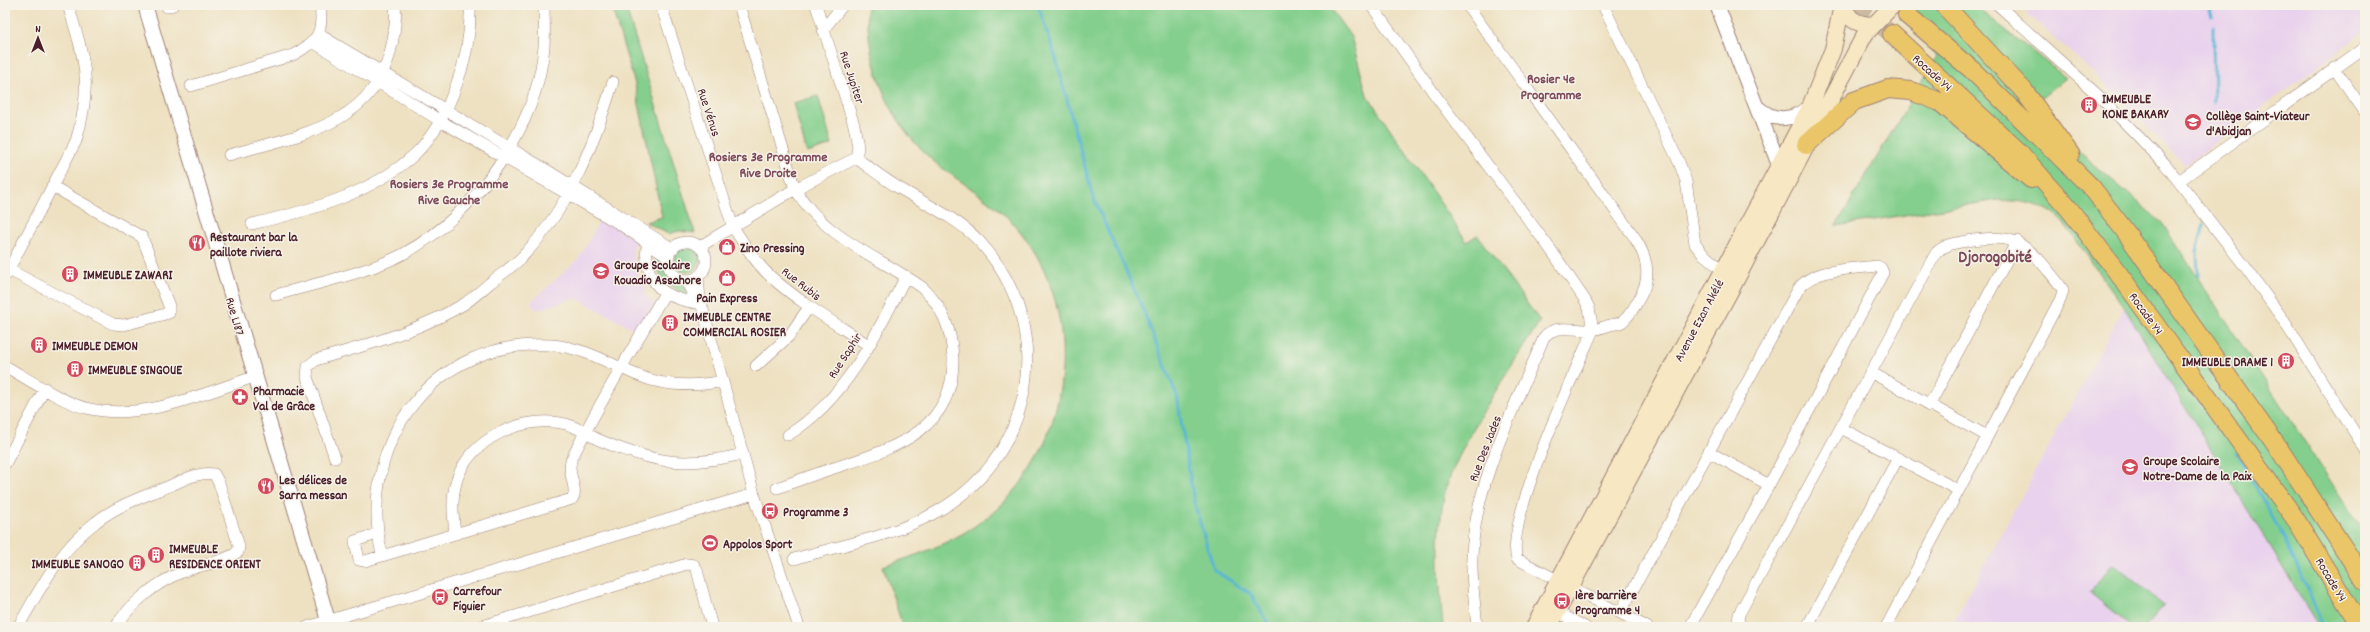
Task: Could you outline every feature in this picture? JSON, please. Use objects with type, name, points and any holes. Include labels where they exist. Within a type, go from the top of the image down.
[{"type":"highway","points":[[1944,5],[2024,91],[2067,148],[2092,188]]},
{"type":"highway","name":"Rocade Y4","points":[[1900,10],[1972,70],[2092,188],[2125,231],[2281,452],[2365,581]]},
{"type":"highway","name":"Rocade Y4","points":[[1892,34],[2018,151],[2070,210],[2124,281],[2294,517],[2361,627]]},
{"type":"highway","points":[[1806,145],[1854,101],[1888,89],[1911,91],[1940,102],[2070,210]]},
{"type":"main road","name":"Avenue Ezan Akélé","points":[[1730,276],[1779,165],[1810,107],[1833,49],[1842,5]]},
{"type":"main road","points":[[1842,5],[1853,21],[1860,25],[1872,25]]},
{"type":"main road","name":"Avenue Ezan Akélé","points":[[1534,627],[1565,586],[1730,276],[1806,145],[1865,34],[1872,25],[1900,10]]},
{"type":"main road","name":"Avenue Ezan Akélé","points":[[1550,627],[1558,612],[1565,586]]},
{"type":"street","points":[[52,186],[142,238],[169,306],[169,314],[124,325],[113,324],[7,273],[52,186],[76,141],[86,100],[86,74],[81,47],[68,5]]},
{"type":"street","name":"Rue L187","points":[[145,5],[254,377],[329,624]]},
{"type":"street","points":[[191,86],[293,55],[316,38],[322,19],[320,5]]},
{"type":"street","points":[[229,155],[322,127],[355,108],[381,78],[395,35],[395,5]]},
{"type":"street","points":[[252,224],[291,215],[367,186],[395,171],[417,153],[446,110],[463,67],[468,42],[470,5]]},
{"type":"street","points":[[276,295],[360,270],[404,254],[459,214],[491,175],[506,152],[524,119],[537,83],[544,48],[544,5]]},
{"type":"street","name":"Rue Vénus","points":[[661,5],[733,227]]},
{"type":"street","points":[[739,5],[795,189],[806,208],[824,226],[906,276],[937,302],[948,324],[952,346],[953,370],[950,388],[938,412],[925,428],[906,441],[886,451],[777,488]]},
{"type":"street","name":"Rue Jupiter","points":[[816,5],[854,124],[858,147],[856,158]]},
{"type":"street","points":[[823,30],[842,5]]},
{"type":"street","points":[[1371,5],[1556,257],[1589,308],[1593,330],[1526,492],[1514,551],[1517,559],[1565,586],[1647,627]]},
{"type":"street","points":[[1468,5],[1635,238],[1644,256],[1647,280],[1638,302],[1621,322],[1593,330]]},
{"type":"street","points":[[1603,5],[1679,162],[1686,181],[1695,244],[1702,253],[1730,276]]},
{"type":"street","points":[[1717,5],[1779,165]]},
{"type":"street","points":[[1998,5],[2106,103],[2165,164],[2244,264],[2282,318],[2365,449]]},
{"type":"street","points":[[316,38],[381,78],[440,120],[506,152],[569,189],[671,253]]},
{"type":"street","points":[[2179,181],[2365,47]]},
{"type":"street","points":[[2334,68],[2365,112]]},
{"type":"street","points":[[381,78],[446,110],[506,152]]},
{"type":"street","points":[[335,458],[307,378],[308,366],[316,360],[403,332],[465,304],[523,256],[551,220],[588,154],[602,120],[613,82]]},
{"type":"street","points":[[1756,106],[1763,113],[1776,118],[1787,119],[1799,116],[1810,107]]},
{"type":"street","points":[[699,247],[795,189],[856,158],[898,187],[960,226],[978,240],[992,257],[1010,285],[1019,307],[1026,336],[1028,364],[1019,413],[1009,438],[980,478],[961,496],[937,512],[906,526],[794,559]]},
{"type":"street","name":"Rue Rubis","points":[[733,227],[749,252],[769,275],[809,307],[868,345]]},
{"type":"street","points":[[1742,627],[1738,621],[1739,614],[1872,373],[1936,253],[1942,247],[1975,240],[2001,238],[2017,241],[2030,250],[2063,290],[2057,305],[1886,627]]},
{"type":"street","points":[[650,239],[646,253],[652,278],[665,293],[682,301],[701,301]]},
{"type":"street","points":[[1929,406],[2017,241]]},
{"type":"street","points":[[681,243],[691,243],[699,247],[705,254],[706,262],[704,270],[698,277],[685,280],[675,276],[669,267],[671,253],[681,243]]},
{"type":"street","points":[[1620,613],[1806,279],[1815,275],[1877,266],[1881,268],[1883,273],[1769,485],[1690,627]]},
{"type":"street","name":"Rue Saphir","points":[[788,435],[804,425],[829,402],[847,379],[868,345],[906,276]]},
{"type":"street","points":[[698,277],[701,301],[754,494],[799,627]]},
{"type":"street","points":[[685,280],[693,294],[701,301]]},
{"type":"street","points":[[377,534],[357,539],[354,543],[359,560],[364,561],[572,499],[575,493],[569,467],[584,433],[665,293]]},
{"type":"street","points":[[756,366],[789,336],[809,307]]},
{"type":"street","name":"Rue Des Jades","points":[[1477,627],[1472,558],[1476,523],[1486,478],[1544,337],[1549,330],[1593,330]]},
{"type":"street","points":[[382,555],[377,534],[378,484],[388,446],[408,411],[421,395],[454,368],[493,352],[538,346],[552,346],[589,352],[622,368],[659,383],[694,386],[723,382]]},
{"type":"street","points":[[5,366],[84,408],[146,411],[254,377]]},
{"type":"street","points":[[1872,373],[1929,406],[1987,436]]},
{"type":"street","points":[[5,464],[45,388]]},
{"type":"street","points":[[455,533],[452,503],[457,480],[466,463],[487,440],[512,427],[533,421],[568,424],[584,433],[633,454],[664,460],[724,459],[743,454]]},
{"type":"street","points":[[1841,428],[1958,490]]},
{"type":"street","points":[[1709,452],[1769,485]]},
{"type":"street","points":[[1807,627],[1898,458]]},
{"type":"street","points":[[18,627],[49,573],[72,545],[96,521],[138,499],[200,474],[214,474],[219,483],[238,546],[238,552],[180,573],[156,587],[130,608],[115,627]]},
{"type":"street","points":[[307,627],[329,624],[754,494]]},
{"type":"street","points":[[479,627],[514,622],[688,564],[694,565],[697,570],[712,627]]},
{"type":"street","points":[[1558,612],[1585,627]]},
{"type":"shaded area","name":"Collège Saint-Viateur d'Abidjan","points":[[2018,5],[2365,5],[2365,31],[2185,165],[2100,79]]},
{"type":"shaded area","name":"Groupe Scolaire Kouadio Assahore","points":[[601,219],[638,240],[632,251],[640,284],[647,288],[644,293],[655,305],[635,330],[576,298],[537,310],[530,303],[579,258]]},
{"type":"shaded area","name":"Groupe Scolaire Notre-Dame de la Paix","points":[[2124,307],[2319,627],[1951,627]]},
{"type":"green space","points":[[611,5],[625,5],[695,233],[679,231],[668,234],[646,222],[662,217],[635,84]]},
{"type":"green space","points":[[867,5],[1328,5],[1351,37],[1367,95],[1467,242],[1477,235],[1540,321],[1475,425],[1450,475],[1446,488],[1440,522],[1439,539],[1439,575],[1443,627],[903,627],[883,566],[949,541],[985,519],[1014,492],[1036,460],[1051,425],[1060,387],[1062,348],[1057,310],[1045,273],[1026,239],[1018,228],[999,210],[927,155],[911,138],[897,119],[886,98],[878,76],[868,29]]},
{"type":"green space","points":[[1905,5],[1974,5],[2066,78],[2029,108],[2162,223],[2365,534],[2365,624],[2361,627],[2319,627],[2124,307],[2061,219],[2047,209],[2039,206],[2015,201],[1998,200],[1836,226],[1937,56],[1903,7]]},
{"type":"green space","points":[[818,96],[832,145],[807,153],[793,103]]},
{"type":"green space","points":[[687,246],[696,250],[700,259],[696,268],[687,272],[678,268],[674,259],[678,250]]},
{"type":"green space","points":[[660,255],[665,261],[670,272],[686,289],[687,292],[685,296],[679,297],[677,289],[662,277],[658,269],[656,259]]},
{"type":"green space","points":[[2113,564],[2164,605],[2146,627],[2132,627],[2089,592]]},
{"type":"waterway","points":[[1038,5],[1056,59],[1093,197],[1141,305],[1177,396],[1194,502],[1214,570],[1251,594],[1270,627]]},
{"type":"waterway","points":[[2209,5],[2212,17]]},
{"type":"waterway","points":[[2213,27],[2214,102]]},
{"type":"waterway","points":[[2198,276],[2197,251],[2204,224]]},
{"type":"waterway","points":[[2237,453],[2286,542],[2324,627]]},
{"type":"tunnel","points":[[1854,5],[1892,34]]},
{"type":"place","name":"IMMEUBLE KONE BAKARY","points":[[2089,105]]},
{"type":"place","name":"Collège Saint-Viateur d'Abidjan","points":[[2193,122]]},
{"type":"place","name":"Restaurant bar la paillote riviera","points":[[197,243]]},
{"type":"place","name":"Zino Pressing","points":[[727,247]]},
{"type":"place","name":"Groupe Scolaire Kouadio Assahore","points":[[601,271]]},
{"type":"place","name":"IMMEUBLE ZAWARI","points":[[70,274]]},
{"type":"place","name":"Pain Express","points":[[727,278]]},
{"type":"place","name":"IMMEUBLE CENTRE COMMERCIAL ROSIER","points":[[670,323]]},
{"type":"place","name":"IMMEUBLE DEMON","points":[[39,345]]},
{"type":"place","name":"IMMEUBLE DRAME 1","points":[[2286,361]]},
{"type":"place","name":"IMMEUBLE SINGOUE","points":[[75,369]]},
{"type":"place","name":"Pharmacie Val de Grâce","points":[[240,397]]},
{"type":"place","name":"Groupe Scolaire Notre-Dame de la Paix","points":[[2130,467]]},
{"type":"place","name":"Les délices de Sarra messan","points":[[266,486]]},
{"type":"place","name":"Programme 3","points":[[770,511]]},
{"type":"place","name":"Appolos Sport","points":[[710,543]]},
{"type":"place","name":"IMMEUBLE RESIDENCE ORIENT","points":[[156,555]]},
{"type":"place","name":"IMMEUBLE SANOGO","points":[[137,563]]},
{"type":"place","name":"Carrefour Figuier","points":[[440,597]]},
{"type":"place","name":"1ère barrière Programme 4","points":[[1562,601]]},
{"type":"district","name":"Rosier 4e Programme","points":[[1551,86]]},
{"type":"district","name":"Rosiers 3e Programme Rive Droite","points":[[768,164]]},
{"type":"district","name":"Rosiers 3e Programme Rive Gauche","points":[[449,192]]},
{"type":"district","name":"Djorogobité","points":[[1995,256]]}]
